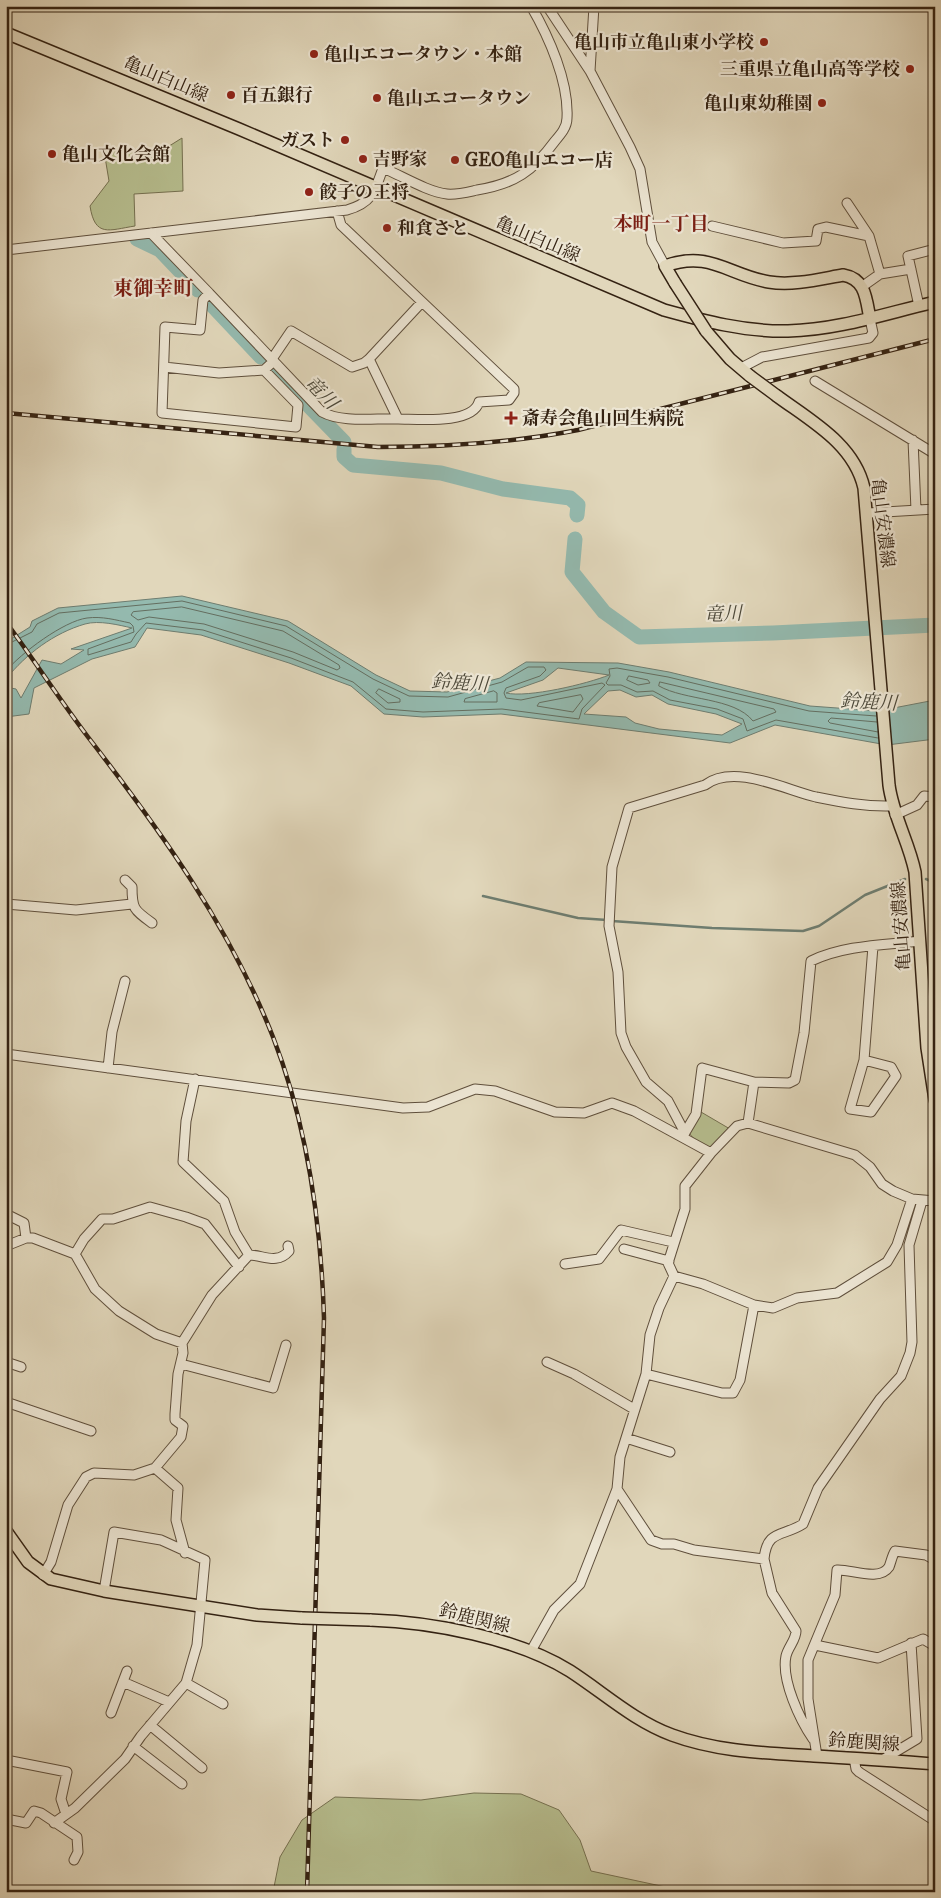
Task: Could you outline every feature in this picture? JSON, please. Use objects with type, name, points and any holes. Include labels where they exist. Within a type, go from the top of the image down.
[{"type":"main road","name":"亀山白山線","points":[[6,33],[247,132],[375,189],[627,296],[686,316],[738,327],[790,331],[870,319],[935,302]]},
{"type":"main road","points":[[665,266],[689,259],[709,262],[771,282],[801,281],[843,275],[850,276],[863,286],[870,319]]},
{"type":"main road","name":"亀山安濃線","points":[[665,266],[706,331],[745,372],[828,434],[848,454],[862,478],[868,516],[888,785],[894,810],[911,855],[915,872],[927,1048],[935,1100]]},
{"type":"main road","name":"鈴鹿関線","points":[[6,1531],[28,1562],[43,1575],[51,1579],[104,1590],[257,1615],[427,1624],[531,1651],[570,1672],[638,1718],[671,1735],[705,1745],[737,1751],[935,1764]]},
{"type":"street","points":[[6,250],[337,212],[363,204],[372,196],[383,168],[444,194],[493,188],[525,174],[545,154],[566,124],[567,97],[563,79],[531,6]]},
{"type":"street","points":[[547,6],[590,71],[640,169],[652,242],[665,266]]},
{"type":"street","points":[[590,71],[594,6]]},
{"type":"street","points":[[847,203],[869,236],[880,274]]},
{"type":"street","points":[[151,233],[322,412],[330,416],[398,419],[467,416],[479,402],[509,400],[514,393],[514,389],[341,225],[337,212]]},
{"type":"street","points":[[712,226],[783,243],[816,241],[818,229],[826,227],[869,236]]},
{"type":"street","points":[[919,306],[908,256],[935,249]]},
{"type":"street","points":[[863,286],[880,274],[911,269]]},
{"type":"street","points":[[209,293],[203,300],[200,330],[165,327],[162,413],[296,427],[298,405],[264,370]]},
{"type":"street","points":[[164,367],[219,373],[264,370],[273,360],[291,331],[352,367],[369,359],[422,302]]},
{"type":"street","points":[[745,372],[762,357],[869,338],[874,333],[870,319]]},
{"type":"street","points":[[369,359],[398,419]]},
{"type":"street","points":[[815,381],[935,454]]},
{"type":"street","points":[[913,440],[916,510]]},
{"type":"street","points":[[868,516],[935,508]]},
{"type":"street","points":[[684,1135],[668,1101],[646,1082],[626,1047],[621,1033],[618,972],[609,921],[615,851],[630,808],[705,785],[715,779],[744,777],[822,798],[894,810],[917,805],[924,796],[935,797]]},
{"type":"street","points":[[125,880],[132,887],[132,904],[135,911],[152,922]]},
{"type":"street","points":[[6,904],[76,910],[132,904]]},
{"type":"street","points":[[684,1135],[696,1114],[702,1068],[754,1082],[789,1082],[795,1080],[804,1033],[812,961],[825,955],[874,946],[920,941]]},
{"type":"street","points":[[864,1060],[891,1068],[896,1076],[871,1112],[850,1109],[864,1060],[874,946]]},
{"type":"street","points":[[108,1068],[112,1032],[125,981]]},
{"type":"street","points":[[6,1054],[403,1108],[428,1107],[475,1089],[495,1091],[555,1112],[584,1113],[612,1103],[628,1108],[684,1135],[710,1152]]},
{"type":"street","points":[[195,1079],[186,1121],[183,1162],[224,1201],[235,1232],[249,1255],[272,1259],[286,1254],[289,1251],[288,1246]]},
{"type":"street","points":[[748,1123],[754,1082]]},
{"type":"street","points":[[531,1651],[554,1610],[580,1584],[617,1489],[619,1464],[646,1374],[650,1335],[659,1308],[674,1276],[669,1260],[673,1242],[685,1209],[686,1186],[710,1152],[737,1126],[748,1123],[855,1156],[870,1167],[882,1184],[912,1200],[922,1202],[935,1201]]},
{"type":"street","points":[[674,1276],[704,1284],[754,1304],[773,1308],[796,1298],[837,1293],[881,1268],[893,1254],[912,1200]]},
{"type":"street","points":[[814,1741],[801,1719],[788,1679],[786,1655],[796,1631],[772,1593],[764,1559],[766,1545],[770,1539],[803,1524],[818,1488],[880,1399],[901,1376],[912,1342],[909,1245],[922,1202]]},
{"type":"street","points":[[75,1254],[84,1239],[102,1219],[113,1219],[150,1207],[205,1224],[239,1267]]},
{"type":"street","points":[[6,1214],[24,1223],[26,1238]]},
{"type":"street","points":[[565,1264],[599,1258],[621,1230],[673,1242]]},
{"type":"street","points":[[6,1246],[26,1238],[46,1242],[75,1254],[95,1289],[119,1311],[156,1334],[182,1343]]},
{"type":"street","points":[[624,1249],[669,1260]]},
{"type":"street","points":[[43,1575],[51,1562],[65,1513],[72,1496],[86,1477],[94,1473],[134,1475],[155,1468],[183,1432],[183,1426],[175,1420],[176,1385],[181,1364],[182,1343],[212,1295],[249,1255]]},
{"type":"street","points":[[646,1374],[722,1393],[733,1393],[740,1380],[754,1304]]},
{"type":"street","points":[[181,1364],[273,1388],[286,1345]]},
{"type":"street","points":[[6,1362],[21,1367]]},
{"type":"street","points":[[547,1362],[574,1374],[634,1409]]},
{"type":"street","points":[[6,1402],[91,1431]]},
{"type":"street","points":[[626,1438],[670,1452]]},
{"type":"street","points":[[155,1468],[178,1488],[176,1520],[185,1553]]},
{"type":"street","points":[[617,1489],[651,1540],[694,1550],[764,1559]]},
{"type":"street","points":[[54,1823],[104,1780],[186,1684],[198,1646],[205,1560],[185,1553],[161,1540],[114,1532],[104,1590]]},
{"type":"street","points":[[817,1756],[807,1675],[808,1660],[835,1595],[837,1570],[870,1574],[885,1571],[890,1565],[895,1551],[926,1555],[935,1560]]},
{"type":"street","points":[[815,1645],[878,1658],[923,1639],[932,1645],[935,1634]]},
{"type":"street","points":[[882,1760],[917,1739],[911,1643]]},
{"type":"street","points":[[111,1712],[127,1671]]},
{"type":"street","points":[[123,1682],[169,1702]]},
{"type":"street","points":[[186,1684],[223,1704]]},
{"type":"street","points":[[150,1725],[202,1768]]},
{"type":"street","points":[[133,1746],[182,1784]]},
{"type":"street","points":[[854,1758],[856,1769],[859,1772],[935,1821]]},
{"type":"street","points":[[6,1760],[67,1772],[61,1800],[66,1814]]},
{"type":"street","points":[[6,1820],[26,1823],[34,1811],[77,1837],[78,1852],[74,1860]]},
{"type":"green space","points":[[182,138],[183,191],[134,194],[135,226],[105,230],[95,223],[90,206],[109,181],[104,151],[166,148]]},
{"type":"green space","points":[[701,1112],[730,1129],[714,1146],[709,1147],[694,1139],[689,1133]]},
{"type":"green space","points":[[474,1793],[521,1794],[559,1810],[580,1840],[591,1871],[689,1892],[273,1892],[280,1857],[302,1820],[335,1797],[421,1800]]},
{"type":"water","points":[[182,596],[288,621],[376,675],[410,691],[447,692],[500,678],[526,662],[618,663],[669,672],[810,706],[878,711],[935,700],[935,739],[887,745],[775,725],[730,743],[501,714],[423,717],[384,714],[351,686],[289,663],[201,635],[147,628],[135,647],[92,659],[34,688],[29,714],[6,717],[6,687],[16,689],[21,698],[42,660],[61,664],[84,650],[71,649],[132,628],[109,623],[91,623],[74,628],[41,646],[22,661],[6,679],[6,642],[30,627],[32,621],[58,608]],"holes":[[[558,668],[609,675],[542,692],[528,694],[506,693],[543,680]],[[620,690],[636,697],[652,695],[668,704],[716,714],[742,724],[722,735],[659,729],[635,723],[626,717],[584,714],[608,691]]]},
{"type":"waterway","name":"竜川","points":[[137,239],[160,250],[198,290]]},
{"type":"waterway","name":"竜川","points":[[212,305],[261,357]]},
{"type":"waterway","name":"竜川","points":[[272,368],[344,442]]},
{"type":"waterway","name":"竜川","points":[[344,449],[344,457],[353,465],[441,473],[503,489],[570,498],[578,505],[577,515]]},
{"type":"waterway","name":"竜川","points":[[575,539],[572,572],[604,612],[639,637],[935,625]]},
{"type":"waterway","points":[[612,921],[712,928],[803,931],[819,926],[865,895],[905,879]]},
{"type":"waterway","points":[[926,879],[935,883]]},
{"type":"waterway","points":[[483,896],[578,918],[607,920]]},
{"type":"railway","points":[[6,413],[378,447],[478,443],[578,430],[935,339]]},
{"type":"railway","points":[[6,622],[167,844],[215,918],[256,996],[273,1037],[285,1071],[304,1140],[316,1211],[324,1318],[307,1892]]},
{"type":"place","name":"亀山市立亀山東小学校","points":[[764,42]]},
{"type":"place","name":"亀山エコータウン・本館","points":[[314,54]]},
{"type":"place","name":"三重県立亀山高等学校","points":[[910,69]]},
{"type":"place","name":"百五銀行","points":[[231,95]]},
{"type":"place","name":"亀山エコータウン","points":[[377,98]]},
{"type":"place","name":"亀山東幼稚園","points":[[822,103]]},
{"type":"place","name":"ガスト","points":[[345,140]]},
{"type":"place","name":"亀山文化会館","points":[[52,154]]},
{"type":"place","name":"吉野家","points":[[363,159]]},
{"type":"place","name":"GEO亀山エコー店","points":[[455,160]]},
{"type":"place","name":"餃子の王将","points":[[309,192]]},
{"type":"place","name":"和食さと","points":[[387,228]]},
{"type":"place","name":"斎寿会亀山回生病院","points":[[511,418]]},
{"type":"district","name":"本町一丁目","points":[[661,223]]},
{"type":"district","name":"東御幸町","points":[[153,288]]},
{"type":"water label","name":"鈴鹿川","points":[[460,682]]},
{"type":"water label","name":"鈴鹿川","points":[[869,701]]}]
